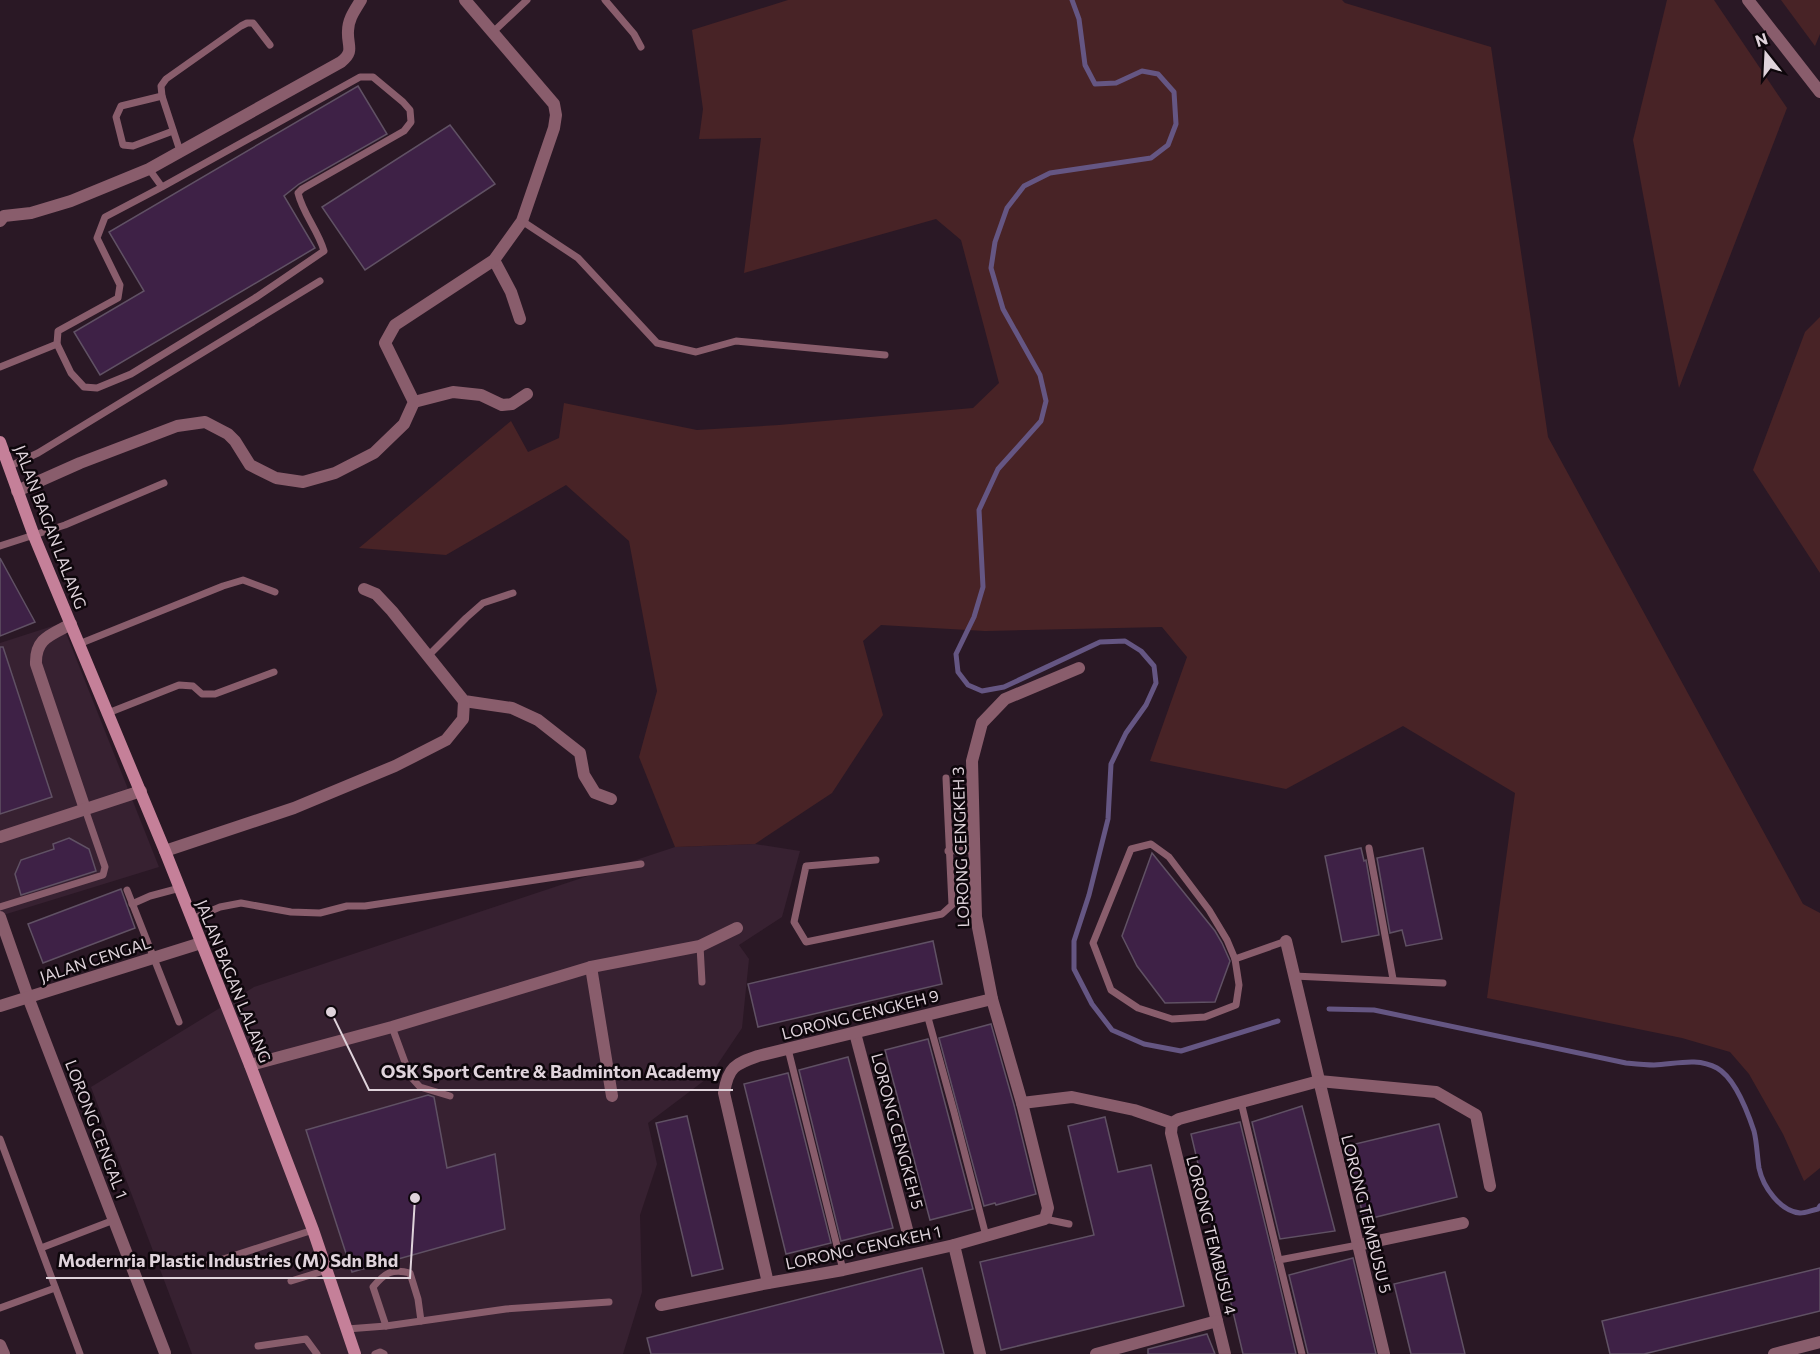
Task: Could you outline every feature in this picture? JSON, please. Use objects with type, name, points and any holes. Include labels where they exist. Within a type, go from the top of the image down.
[{"type":"main road","name":"JALAN BAGAN LALANG","points":[[0,442],[34,536],[141,791],[250,1065],[313,1230],[355,1354]]},
{"type":"street","points":[[1,216],[32,213],[71,201],[149,168],[348,57],[350,50],[348,30],[351,14],[361,0]]},
{"type":"street","points":[[17,491],[80,463],[177,426],[205,422],[228,434],[250,465],[276,478],[303,482],[335,473],[374,453],[404,424],[414,402],[386,343],[395,325],[494,260],[522,221],[554,129],[556,115],[554,104],[465,0]]},
{"type":"street","points":[[1748,0],[1820,92]]},
{"type":"street","points":[[494,260],[511,292],[520,319]]},
{"type":"street","points":[[414,402],[453,392],[481,395],[502,405],[512,404],[527,394]]},
{"type":"street","points":[[364,589],[376,594],[392,611],[464,701],[512,708],[538,720],[580,753],[584,774],[595,793],[610,799]]},
{"type":"street","name":"JALAN BAGAN LALANG","points":[[71,624],[40,643],[36,651],[36,664],[85,809]]},
{"type":"street","name":"LORONG CENGKEH 3","points":[[1045,1219],[1048,1208],[1022,1103],[992,999],[976,917],[972,761],[982,723],[1005,699],[1079,668]]},
{"type":"street","points":[[165,851],[294,808],[395,766],[446,740],[463,719],[464,701]]},
{"type":"street","points":[[0,837],[141,791]]},
{"type":"street","name":"LORONG CENGAL 1","points":[[0,915],[28,997],[165,1354]]},
{"type":"street","points":[[250,1065],[392,1027],[591,967],[700,946],[737,928]]},
{"type":"street","name":"LORONG TEMBUSU 5","points":[[1286,941],[1384,1354]]},
{"type":"street","name":"JALAN CENGAL","points":[[0,1006],[201,943]]},
{"type":"street","points":[[591,967],[612,1096]]},
{"type":"street","name":"LORONG CENGKEH 9","points":[[768,1283],[724,1093],[729,1073],[736,1064],[992,999]]},
{"type":"street","name":"LORONG CENGKEH 5","points":[[855,1033],[909,1237]]},
{"type":"street","points":[[1022,1103],[1072,1096],[1134,1110],[1172,1123],[1179,1119],[1319,1081],[1436,1092],[1476,1114],[1490,1186]]},
{"type":"street","name":"LORONG TEMBUSU 4","points":[[1172,1123],[1171,1134],[1225,1354]]},
{"type":"street","name":"LORONG CENGKEH 1","points":[[661,1305],[843,1270],[954,1245],[1045,1219]]},
{"type":"street","points":[[1358,1245],[1463,1223]]},
{"type":"street","points":[[954,1245],[980,1354]]},
{"type":"street","points":[[1095,1354],[1217,1321]]},
{"type":"street","points":[[1774,1354],[1820,1342]]},
{"type":"street","points":[[0,1345],[4,1354]]},
{"type":"lane","points":[[492,33],[526,0]]},
{"type":"lane","points":[[605,0],[634,34],[641,47]]},
{"type":"lane","points":[[180,151],[162,96],[161,86],[166,79],[247,23],[253,23],[270,45]]},
{"type":"lane","points":[[360,77],[373,77],[410,110],[411,122],[404,131],[298,193],[300,202],[321,240],[324,251],[263,292],[131,374],[97,388],[84,387],[71,373],[57,344],[58,331],[118,298],[120,285],[97,237],[105,217],[360,77]]},
{"type":"lane","points":[[162,96],[121,106],[116,117],[123,145],[133,146],[173,131]]},
{"type":"lane","points":[[149,168],[162,187]]},
{"type":"lane","points":[[522,221],[578,258],[657,343],[696,352],[736,341],[885,354]]},
{"type":"lane","points":[[8,467],[38,453],[320,281]]},
{"type":"lane","points":[[0,367],[57,344]]},
{"type":"lane","points":[[0,546],[65,525],[164,483]]},
{"type":"lane","points":[[79,644],[243,580],[275,592]]},
{"type":"lane","points":[[428,657],[483,603],[513,593]]},
{"type":"lane","points":[[108,713],[179,685],[193,686],[202,694],[215,694],[274,672]]},
{"type":"lane","points":[[876,860],[806,866],[794,922],[806,942],[942,914],[952,905],[946,778]]},
{"type":"lane","points":[[0,915],[103,875],[105,867],[85,809]]},
{"type":"lane","points":[[1151,844],[1169,856],[1215,920],[1227,940],[1234,959],[1239,985],[1236,1005],[1205,1017],[1172,1019],[1138,1008],[1111,990],[1093,943],[1131,849],[1151,844]]},
{"type":"lane","points":[[1369,848],[1393,979]]},
{"type":"lane","points":[[948,851],[974,850]]},
{"type":"lane","points":[[192,919],[220,907],[241,903],[291,912],[320,913],[347,906],[365,906],[640,864]]},
{"type":"lane","points":[[132,904],[150,896],[180,888]]},
{"type":"lane","points":[[127,890],[179,1022]]},
{"type":"lane","points":[[1234,959],[1286,941]]},
{"type":"lane","points":[[700,946],[702,982]]},
{"type":"lane","points":[[1294,976],[1443,983]]},
{"type":"lane","points":[[927,1014],[986,1236]]},
{"type":"lane","points":[[392,1027],[410,1076],[420,1087],[450,1096]]},
{"type":"lane","points":[[788,1049],[843,1270]]},
{"type":"lane","points":[[1241,1102],[1302,1354]]},
{"type":"lane","points":[[0,1139],[80,1354]]},
{"type":"lane","name":"LORONG CENGKEH 1","points":[[1045,1219],[1069,1224]]},
{"type":"lane","points":[[40,1248],[114,1220]]},
{"type":"lane","points":[[207,1264],[313,1230]]},
{"type":"lane","points":[[1278,1260],[1358,1245]]},
{"type":"lane","points":[[291,1281],[327,1270]]},
{"type":"lane","points":[[386,1326],[373,1287],[382,1276],[398,1270],[410,1274],[418,1299],[421,1321]]},
{"type":"lane","points":[[0,1308],[55,1288]]},
{"type":"lane","points":[[347,1329],[386,1326],[506,1309],[609,1302]]},
{"type":"lane","points":[[258,1346],[306,1339],[317,1354]]},
{"type":"lane","points":[[375,1354],[380,1352],[384,1354]]},
{"type":"shaded area","points":[[788,0],[1342,0],[1345,3],[1491,47],[1548,437],[1803,904],[1820,913],[1820,1168],[1804,1181],[1783,1134],[1749,1074],[1730,1052],[1682,1038],[1487,998],[1515,793],[1403,726],[1286,789],[1150,761],[1187,657],[1162,627],[985,631],[881,625],[863,641],[883,715],[832,793],[755,844],[675,847],[639,757],[657,691],[629,541],[566,485],[446,555],[359,548],[511,421],[528,452],[559,438],[564,403],[697,430],[973,408],[999,383],[961,240],[936,219],[744,273],[761,138],[699,139],[703,109],[692,30]]},
{"type":"shaded area","points":[[1667,0],[1714,0],[1787,108],[1679,388],[1633,140]]},
{"type":"shaded area","points":[[1781,0],[1820,0],[1820,34],[1815,46]]},
{"type":"shaded area","points":[[1820,317],[1820,573],[1753,470],[1805,332]]},
{"type":"shaded area","points":[[62,623],[159,867],[0,916],[0,643]]},
{"type":"shaded area","points":[[755,844],[800,851],[782,917],[739,945],[749,959],[742,1028],[709,1077],[648,1123],[657,1164],[640,1215],[642,1292],[623,1354],[192,1354],[91,1087],[254,987],[675,847]]},
{"type":"building","points":[[358,86],[387,134],[299,184],[284,196],[315,248],[100,375],[74,332],[144,291],[109,232]]},
{"type":"building","points":[[450,125],[495,184],[365,270],[322,207]]},
{"type":"building","points":[[0,558],[35,622],[0,636]]},
{"type":"building","points":[[0,647],[3,647],[52,797],[0,814]]},
{"type":"building","points":[[69,838],[89,849],[96,871],[21,895],[15,874],[21,860],[54,849],[53,844]]},
{"type":"building","points":[[1361,848],[1364,861],[1366,860],[1379,935],[1342,942],[1325,856]]},
{"type":"building","points":[[1423,848],[1442,939],[1406,946],[1402,930],[1390,933],[1377,858]]},
{"type":"building","points":[[1152,853],[1215,931],[1230,961],[1215,1002],[1165,1003],[1137,966],[1122,936]]},
{"type":"building","points":[[121,889],[135,928],[43,963],[28,924]]},
{"type":"building","points":[[933,941],[942,984],[758,1027],[748,984]]},
{"type":"building","points":[[991,1024],[1036,1194],[984,1206],[939,1038]]},
{"type":"building","points":[[928,1039],[973,1209],[930,1220],[885,1050]]},
{"type":"building","points":[[848,1057],[893,1228],[841,1241],[799,1070]]},
{"type":"building","points":[[788,1073],[831,1243],[786,1254],[744,1084]]},
{"type":"building","points":[[428,1095],[434,1097],[447,1168],[495,1154],[505,1229],[352,1272],[306,1130]]},
{"type":"building","points":[[1302,1106],[1335,1231],[1280,1239],[1252,1122]]},
{"type":"building","points":[[687,1116],[723,1269],[692,1276],[656,1123]]},
{"type":"building","points":[[1105,1117],[1118,1172],[1151,1165],[1184,1306],[1001,1350],[980,1262],[1094,1235],[1068,1126]]},
{"type":"building","points":[[1240,1122],[1296,1354],[1243,1354],[1191,1134]]},
{"type":"building","points":[[1439,1124],[1457,1197],[1364,1220],[1347,1146]]},
{"type":"building","points":[[1353,1258],[1376,1354],[1308,1354],[1289,1275]]},
{"type":"building","points":[[922,1268],[944,1354],[651,1354],[647,1338]]},
{"type":"building","points":[[1820,1268],[1820,1311],[1644,1354],[1610,1354],[1602,1321]]},
{"type":"building","points":[[1445,1272],[1465,1354],[1411,1354],[1394,1284]]},
{"type":"building","points":[[1207,1334],[1215,1354],[1148,1354],[1148,1349]]},
{"type":"waterway","points":[[1072,0],[1079,19],[1085,65],[1095,84],[1116,83],[1142,71],[1158,74],[1174,92],[1176,124],[1168,145],[1151,158],[1050,173],[1024,186],[1007,208],[995,242],[991,268],[1003,309],[1040,375],[1046,401],[1041,421],[998,469],[979,510],[983,587],[974,617],[956,654],[958,672],[968,685],[982,691],[1004,687],[1100,642],[1125,641],[1141,651],[1154,666],[1156,683],[1146,705],[1126,733],[1111,764],[1108,819],[1089,895],[1074,941],[1074,969],[1092,1004],[1112,1030],[1144,1044],[1181,1051],[1278,1021]]},
{"type":"waterway","points":[[1329,1009],[1374,1010],[1626,1063],[1654,1065],[1694,1062],[1717,1068],[1730,1080],[1748,1115],[1756,1140],[1759,1168],[1768,1190],[1779,1203],[1793,1211],[1804,1213],[1818,1209],[1820,1206]]},
{"type":"place","name":"OSK Sport Centre & Badminton Academy","points":[[331,1012]]},
{"type":"place","name":"Modernria Plastic Industries (M) Sdn Bhd","points":[[415,1198]]}]
